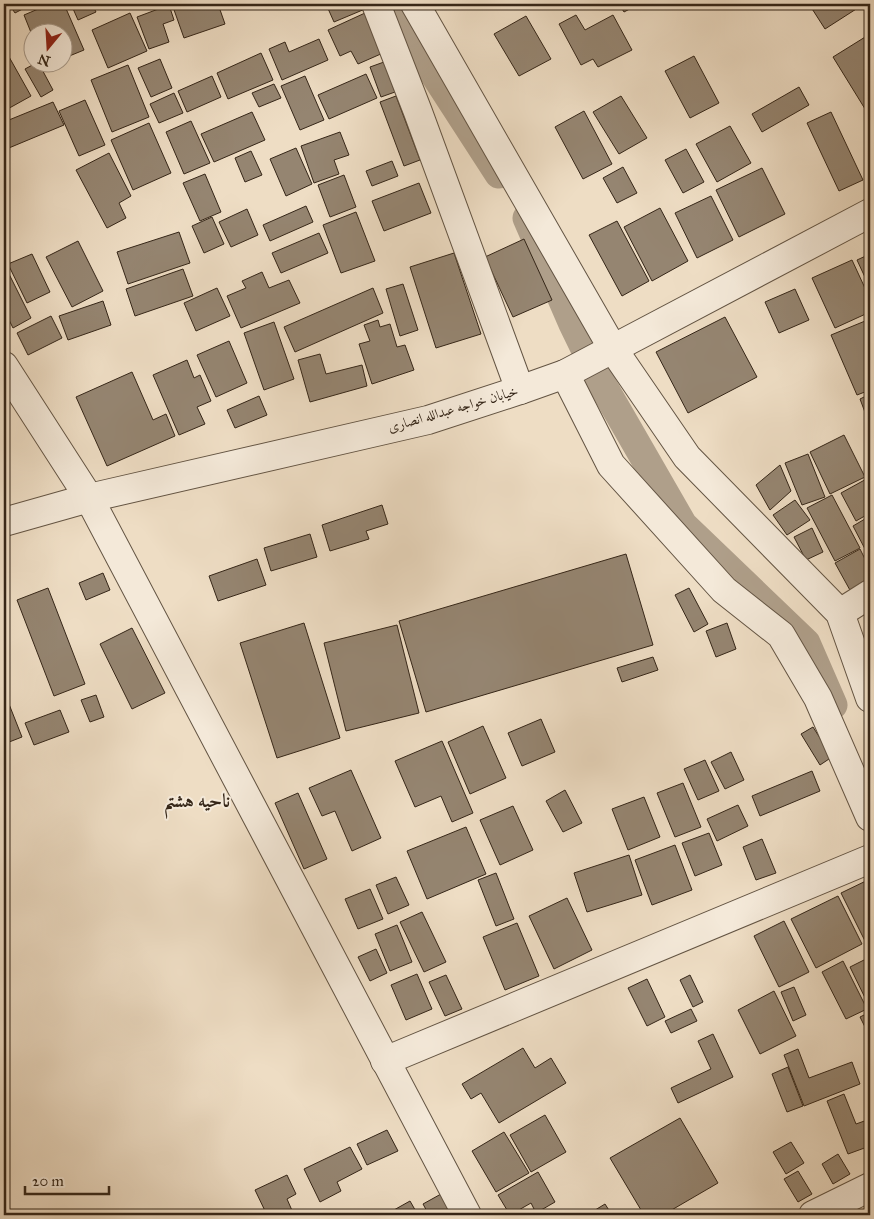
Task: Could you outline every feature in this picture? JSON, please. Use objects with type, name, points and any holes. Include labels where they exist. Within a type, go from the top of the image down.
[{"type":"street","points":[[376,4],[520,390]]},
{"type":"street","points":[[415,4],[613,349],[687,457],[840,612],[870,698]]},
{"type":"street","name":"خیابان خواجه عبدالله انصاری","points":[[4,522],[89,498],[428,420],[520,390],[564,374],[870,213]]},
{"type":"street","points":[[4,366],[89,498],[467,1215]]},
{"type":"street","points":[[564,374],[611,465],[724,590],[781,636],[818,698],[870,817]]},
{"type":"street","points":[[840,612],[870,594]]},
{"type":"street","points":[[385,1061],[870,859]]},
{"type":"street","points":[[813,1215],[870,1187]]},
{"type":"building","points":[[9,4],[32,4],[15,13]]},
{"type":"building","points":[[50,4],[64,4],[72,22],[27,22],[24,15]]},
{"type":"building","points":[[71,4],[92,4],[96,12],[78,20]]},
{"type":"building","points":[[183,4],[218,4],[225,24],[184,38],[173,7]]},
{"type":"building","points":[[326,4],[362,4],[365,9],[334,22]]},
{"type":"building","points":[[619,4],[639,4],[624,12]]},
{"type":"building","points":[[809,4],[864,4],[825,29]]},
{"type":"building","points":[[169,5],[174,20],[163,24],[169,42],[149,49],[137,17]]},
{"type":"building","points":[[130,13],[147,51],[108,68],[92,30]]},
{"type":"building","points":[[365,13],[383,53],[358,64],[351,51],[340,56],[328,30]]},
{"type":"building","points":[[576,15],[585,30],[613,15],[632,50],[598,67],[593,59],[581,65],[559,24]]},
{"type":"building","points":[[526,16],[551,59],[519,76],[494,34]]},
{"type":"building","points":[[72,22],[84,50],[72,55]]},
{"type":"building","points":[[870,34],[870,117],[833,57]]},
{"type":"building","points":[[319,39],[328,60],[282,80],[269,49],[285,42],[289,52]]},
{"type":"building","points":[[261,53],[273,80],[228,99],[217,73]]},
{"type":"building","points":[[8,55],[31,96],[4,111],[4,57]]},
{"type":"building","points":[[694,56],[719,103],[690,118],[665,71]]},
{"type":"building","points":[[160,59],[172,88],[151,97],[138,68]]},
{"type":"building","points":[[384,62],[395,92],[381,97],[370,67]]},
{"type":"building","points":[[128,65],[149,117],[112,132],[91,80]]},
{"type":"building","points":[[27,72],[43,72],[53,90],[41,97]]},
{"type":"building","points":[[366,74],[377,98],[329,119],[318,95]]},
{"type":"building","points":[[212,76],[221,97],[187,112],[178,91]]},
{"type":"building","points":[[305,76],[324,120],[300,130],[281,86]]},
{"type":"building","points":[[274,84],[281,98],[259,107],[252,93]]},
{"type":"building","points":[[799,87],[809,105],[762,132],[752,114]]},
{"type":"building","points":[[174,93],[183,113],[159,123],[150,104]]},
{"type":"building","points":[[396,96],[420,160],[404,166],[380,102]]},
{"type":"building","points":[[621,96],[647,138],[619,154],[593,112]]},
{"type":"building","points":[[85,100],[105,145],[79,156],[59,111]]},
{"type":"building","points":[[53,102],[64,125],[4,150],[4,122]]},
{"type":"building","points":[[584,111],[612,164],[583,179],[555,127]]},
{"type":"building","points":[[252,112],[265,140],[214,162],[201,134]]},
{"type":"building","points":[[831,112],[863,180],[839,191],[807,123]]},
{"type":"building","points":[[191,121],[210,163],[184,174],[166,132]]},
{"type":"building","points":[[149,123],[171,173],[133,190],[111,140]]},
{"type":"building","points":[[730,126],[751,163],[717,182],[696,144]]},
{"type":"building","points":[[340,132],[349,155],[334,160],[339,174],[314,183],[301,146]]},
{"type":"building","points":[[296,148],[312,184],[286,196],[270,159]]},
{"type":"building","points":[[686,149],[704,182],[683,193],[665,160]]},
{"type":"building","points":[[251,151],[262,175],[245,182],[235,158]]},
{"type":"building","points":[[109,153],[131,196],[119,203],[126,218],[107,228],[76,170]]},
{"type":"building","points":[[392,161],[398,176],[372,186],[366,171]]},
{"type":"building","points":[[623,167],[637,193],[617,203],[603,178]]},
{"type":"building","points":[[762,168],[785,214],[739,237],[716,190]]},
{"type":"building","points":[[205,174],[221,212],[200,221],[183,183]]},
{"type":"building","points":[[344,175],[356,207],[330,217],[318,185]]},
{"type":"building","points":[[419,183],[431,213],[384,231],[372,201]]},
{"type":"building","points":[[711,196],[733,240],[697,258],[675,213]]},
{"type":"building","points":[[306,206],[313,222],[270,241],[263,225]]},
{"type":"building","points":[[660,208],[688,261],[652,281],[624,227]]},
{"type":"building","points":[[247,209],[258,235],[231,247],[219,222]]},
{"type":"building","points":[[356,212],[375,261],[341,273],[323,225]]},
{"type":"building","points":[[212,217],[224,244],[204,253],[192,226]]},
{"type":"building","points":[[617,221],[649,281],[622,296],[589,235]]},
{"type":"building","points":[[179,232],[190,263],[128,284],[117,252]]},
{"type":"building","points":[[319,233],[328,253],[281,273],[272,253]]},
{"type":"building","points":[[524,239],[552,300],[513,317],[485,257]]},
{"type":"building","points":[[78,241],[103,291],[72,307],[46,257]]},
{"type":"building","points":[[454,253],[481,334],[436,348],[410,267]]},
{"type":"building","points":[[32,254],[50,292],[27,303],[8,264]]},
{"type":"building","points":[[870,254],[870,288],[857,260]]},
{"type":"building","points":[[852,260],[870,299],[870,312],[835,328],[812,278]]},
{"type":"building","points":[[183,269],[193,296],[135,316],[126,289]]},
{"type":"building","points":[[7,270],[31,318],[13,328],[4,310],[4,272]]},
{"type":"building","points":[[262,272],[269,288],[289,280],[300,303],[241,328],[227,296],[246,288],[242,281]]},
{"type":"building","points":[[403,284],[418,330],[400,336],[386,289]]},
{"type":"building","points":[[217,288],[230,316],[196,331],[184,303]]},
{"type":"building","points":[[373,288],[383,313],[295,352],[284,327]]},
{"type":"building","points":[[795,289],[809,320],[779,333],[765,302]]},
{"type":"building","points":[[103,301],[111,325],[68,340],[59,316]]},
{"type":"building","points":[[51,316],[62,338],[28,355],[17,333]]},
{"type":"building","points":[[725,317],[757,377],[688,413],[656,352]]},
{"type":"building","points":[[870,319],[870,390],[857,395],[831,335]]},
{"type":"building","points":[[378,320],[380,327],[390,324],[397,347],[405,345],[414,370],[372,384],[359,344],[370,341],[364,325]]},
{"type":"building","points":[[274,322],[294,379],[264,390],[244,333]]},
{"type":"building","points":[[229,341],[247,383],[216,397],[197,355]]},
{"type":"building","points":[[320,354],[326,374],[362,365],[367,386],[310,402],[298,360]]},
{"type":"building","points":[[187,360],[194,378],[200,375],[211,401],[197,407],[205,424],[179,435],[153,375]]},
{"type":"building","points":[[132,372],[153,420],[166,414],[175,436],[107,466],[76,397]]},
{"type":"building","points":[[870,394],[870,422],[869,423],[860,399]]},
{"type":"building","points":[[259,396],[267,415],[235,428],[227,410]]},
{"type":"building","points":[[844,435],[865,477],[830,494],[810,452]]},
{"type":"building","points":[[808,454],[825,497],[802,505],[785,463]]},
{"type":"building","points":[[780,465],[791,491],[770,510],[756,485]]},
{"type":"building","points":[[870,477],[870,513],[856,521],[841,493]]},
{"type":"building","points":[[832,495],[860,548],[835,561],[807,508]]},
{"type":"building","points":[[795,500],[810,520],[787,535],[773,515]]},
{"type":"building","points":[[382,505],[388,524],[366,531],[369,539],[330,551],[322,525]]},
{"type":"building","points":[[870,516],[870,546],[865,549],[853,526]]},
{"type":"building","points":[[812,528],[823,552],[806,560],[794,537]]},
{"type":"building","points":[[310,534],[317,557],[271,571],[264,548]]},
{"type":"building","points":[[860,549],[870,569],[870,582],[851,592],[835,563]]},
{"type":"building","points":[[626,554],[653,645],[426,712],[399,621]]},
{"type":"building","points":[[257,559],[266,585],[218,601],[209,576]]},
{"type":"building","points":[[103,573],[110,590],[86,600],[79,583]]},
{"type":"building","points":[[48,588],[85,684],[54,696],[17,600]]},
{"type":"building","points":[[689,588],[708,624],[694,632],[675,595]]},
{"type":"building","points":[[304,623],[340,738],[277,758],[240,643]]},
{"type":"building","points":[[727,623],[736,649],[716,657],[706,631]]},
{"type":"building","points":[[397,625],[419,713],[346,731],[324,643]]},
{"type":"building","points":[[132,628],[165,693],[132,709],[100,644]]},
{"type":"building","points":[[653,657],[658,670],[622,682],[617,668]]},
{"type":"building","points":[[4,695],[22,737],[4,744]]},
{"type":"building","points":[[96,695],[104,717],[90,722],[81,700]]},
{"type":"building","points":[[60,710],[69,732],[34,745],[25,723]]},
{"type":"building","points":[[541,719],[555,752],[522,766],[508,733]]},
{"type":"building","points":[[483,726],[506,778],[470,794],[448,742]]},
{"type":"building","points":[[813,727],[832,757],[820,765],[801,734]]},
{"type":"building","points":[[442,741],[473,813],[452,822],[441,796],[415,807],[395,761]]},
{"type":"building","points":[[731,752],[744,780],[725,789],[711,762]]},
{"type":"building","points":[[705,760],[719,791],[698,800],[684,769]]},
{"type":"building","points":[[351,770],[381,838],[352,851],[335,811],[322,816],[309,788]]},
{"type":"building","points":[[812,771],[820,791],[760,816],[752,796]]},
{"type":"building","points":[[683,783],[701,827],[675,837],[657,793]]},
{"type":"building","points":[[565,790],[582,823],[563,832],[546,801]]},
{"type":"building","points":[[298,793],[327,859],[304,869],[275,803]]},
{"type":"building","points":[[644,797],[660,837],[628,850],[612,809]]},
{"type":"building","points":[[738,805],[748,826],[717,841],[707,819]]},
{"type":"building","points":[[513,806],[533,850],[500,865],[480,820]]},
{"type":"building","points":[[466,827],[486,874],[427,899],[407,851]]},
{"type":"building","points":[[709,833],[722,865],[695,876],[682,843]]},
{"type":"building","points":[[762,839],[776,873],[756,880],[743,847]]},
{"type":"building","points":[[675,845],[692,890],[652,905],[635,860]]},
{"type":"building","points":[[629,855],[642,895],[587,912],[574,873]]},
{"type":"building","points":[[496,873],[514,919],[496,926],[478,880]]},
{"type":"building","points":[[396,877],[409,905],[388,914],[376,885]]},
{"type":"building","points":[[870,879],[870,941],[866,943],[841,893]]},
{"type":"building","points":[[370,889],[383,919],[358,929],[345,899]]},
{"type":"building","points":[[838,896],[862,944],[816,968],[791,919]]},
{"type":"building","points":[[567,898],[592,950],[554,969],[529,916]]},
{"type":"building","points":[[422,912],[446,962],[424,972],[400,922]]},
{"type":"building","points":[[784,921],[809,972],[779,987],[754,936]]},
{"type":"building","points":[[517,923],[539,976],[505,990],[483,937]]},
{"type":"building","points":[[397,925],[412,962],[390,971],[375,934]]},
{"type":"building","points":[[376,949],[387,973],[370,981],[358,957]]},
{"type":"building","points":[[870,957],[870,1005],[869,1006],[850,967]]},
{"type":"building","points":[[843,961],[867,1009],[846,1019],[822,972]]},
{"type":"building","points":[[417,974],[432,1009],[406,1020],[391,985]]},
{"type":"building","points":[[446,975],[462,1009],[445,1016],[429,982]]},
{"type":"building","points":[[690,975],[703,1002],[693,1007],[680,980]]},
{"type":"building","points":[[647,979],[665,1017],[647,1026],[628,988]]},
{"type":"building","points":[[794,987],[806,1015],[793,1021],[781,992]]},
{"type":"building","points":[[774,991],[796,1036],[760,1054],[738,1010]]},
{"type":"building","points":[[691,1009],[697,1021],[671,1033],[665,1021]]},
{"type":"building","points":[[870,1012],[870,1037],[860,1017]]},
{"type":"building","points":[[713,1034],[733,1077],[678,1103],[671,1088],[711,1069],[698,1041]]},
{"type":"building","points":[[523,1048],[535,1068],[551,1058],[566,1083],[499,1123],[481,1093],[471,1099],[462,1084]]},
{"type":"building","points":[[798,1049],[809,1078],[852,1062],[860,1084],[804,1106],[784,1055]]},
{"type":"building","points":[[788,1067],[803,1106],[787,1112],[772,1074]]},
{"type":"building","points":[[844,1094],[856,1124],[870,1119],[870,1146],[848,1154],[827,1101]]},
{"type":"building","points":[[545,1115],[566,1152],[531,1172],[510,1135]]},
{"type":"building","points":[[680,1118],[718,1183],[663,1215],[644,1215],[610,1158]]},
{"type":"building","points":[[387,1130],[398,1151],[367,1165],[357,1144]]},
{"type":"building","points":[[504,1132],[529,1173],[496,1192],[472,1151]]},
{"type":"building","points":[[791,1142],[804,1163],[786,1174],[773,1152]]},
{"type":"building","points":[[350,1147],[362,1169],[337,1182],[341,1191],[320,1202],[304,1169]]},
{"type":"building","points":[[838,1154],[850,1174],[833,1184],[822,1164]]},
{"type":"building","points":[[798,1171],[812,1194],[798,1202],[784,1179]]},
{"type":"building","points":[[538,1172],[555,1202],[536,1213],[531,1203],[510,1215],[498,1195]]},
{"type":"building","points":[[287,1175],[296,1194],[287,1199],[294,1215],[267,1215],[255,1190]]},
{"type":"building","points":[[441,1194],[452,1215],[429,1215],[423,1204]]},
{"type":"building","points":[[410,1201],[418,1215],[385,1215]]},
{"type":"building","points":[[605,1204],[612,1215],[587,1215]]},
{"type":"waterway","points":[[389,4],[499,174]]},
{"type":"waterway","points":[[527,218],[573,324],[603,386],[683,525],[806,643],[833,705]]},
{"type":"district","name":"ناحیه هشتم","points":[[197,800]]}]
